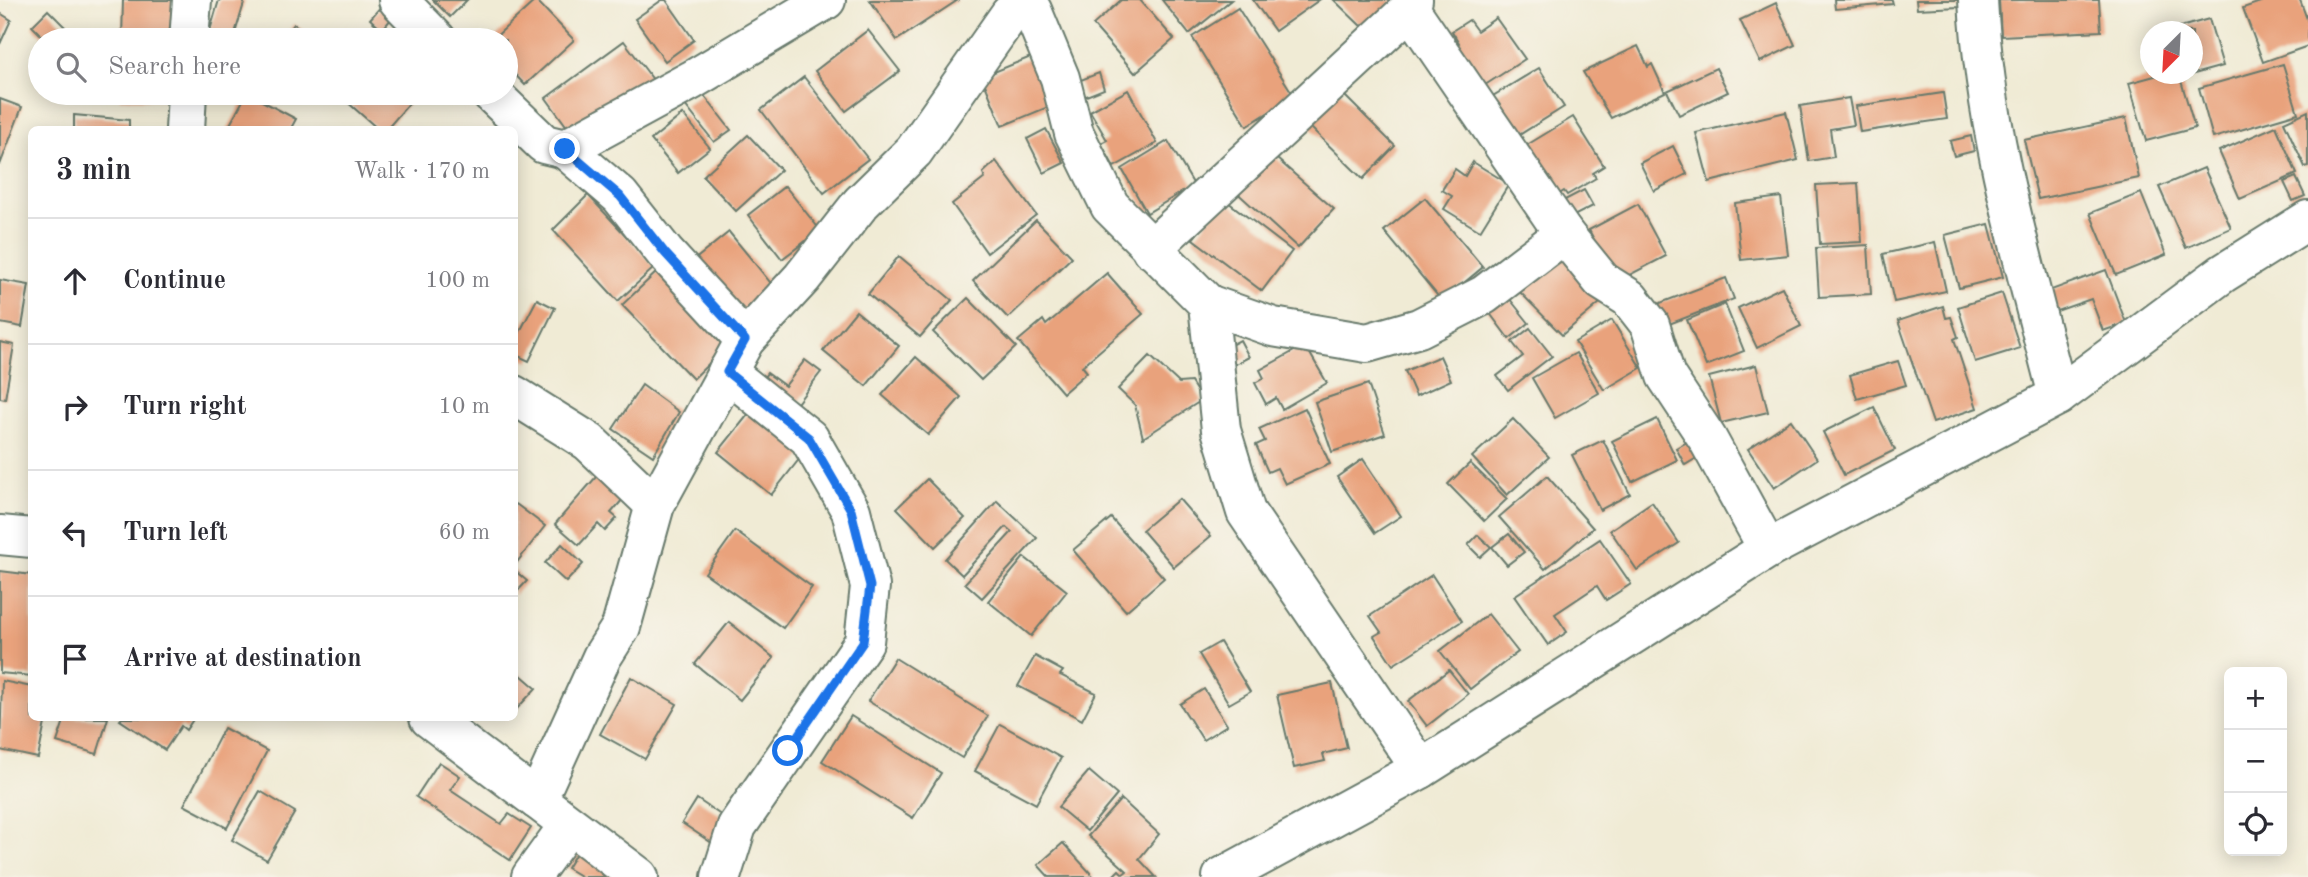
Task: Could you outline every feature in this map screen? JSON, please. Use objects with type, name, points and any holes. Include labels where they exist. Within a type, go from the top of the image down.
[{"type":"street","points":[[190,28],[192,0]]},
{"type":"street","points":[[398,0],[425,28]]},
{"type":"street","points":[[565,149],[692,80],[826,0]]},
{"type":"street","points":[[1978,0],[1984,75],[1998,155],[2058,396]]},
{"type":"street","points":[[1151,249],[1412,4],[1564,234],[1602,281],[1629,298],[1650,326],[1666,376],[1707,438],[1768,549]]},
{"type":"street","points":[[537,800],[602,657],[621,626],[655,505],[736,356],[861,203],[914,151],[1019,6],[1060,78],[1074,133],[1110,206],[1208,304],[1273,327],[1367,343],[1419,328],[1483,295],[1564,234]]},
{"type":"street","points":[[186,126],[187,105]]},
{"type":"street","points":[[503,105],[544,144],[565,149],[620,196],[665,253],[736,356],[809,438],[851,510],[870,586],[863,642],[737,826],[721,877]]},
{"type":"street","points":[[1222,877],[1421,769],[1768,549],[1913,475],[2058,396],[2222,274],[2308,220]]},
{"type":"street","points":[[1208,304],[1221,430],[1246,512],[1421,769]]},
{"type":"street","points":[[518,398],[589,442],[655,505]]},
{"type":"street","points":[[0,535],[28,538]]},
{"type":"street","points":[[433,721],[568,826],[639,877]]},
{"type":"street","points":[[531,877],[568,826]]},
{"type":"building","points":[[123,0],[178,0],[177,28],[122,28]]},
{"type":"building","points":[[219,0],[245,0],[237,28],[211,28]]},
{"type":"building","points":[[433,0],[467,0],[450,17]]},
{"type":"building","points":[[536,0],[574,40],[525,85],[518,78],[518,28],[505,28]]},
{"type":"building","points":[[666,0],[694,40],[665,61],[635,19]]},
{"type":"building","points":[[870,0],[958,0],[897,40]]},
{"type":"building","points":[[1121,0],[1140,0],[1174,39],[1135,73],[1093,25]]},
{"type":"building","points":[[1162,0],[1231,0],[1189,34]]},
{"type":"building","points":[[1253,0],[1319,0],[1275,31]]},
{"type":"building","points":[[1334,0],[1394,0],[1365,30]]},
{"type":"building","points":[[1834,0],[1892,0],[1893,4],[1835,9]]},
{"type":"building","points":[[1916,0],[1960,0],[1960,7],[1917,9]]},
{"type":"building","points":[[1999,0],[2099,0],[2101,31],[2001,36]]},
{"type":"building","points":[[2266,0],[2300,0],[2308,22],[2308,46],[2263,62],[2243,8]]},
{"type":"building","points":[[384,3],[396,13],[384,28],[380,28],[370,19]]},
{"type":"building","points":[[1776,3],[1795,45],[1760,62],[1740,20]]},
{"type":"building","points":[[1238,8],[1294,96],[1247,126],[1192,37]]},
{"type":"building","points":[[48,10],[66,28],[34,28],[32,26]]},
{"type":"building","points":[[0,13],[11,20],[0,44]]},
{"type":"building","points":[[1496,18],[1525,59],[1479,89],[1451,48],[1459,43],[1452,31],[1469,20],[1477,31]]},
{"type":"building","points":[[2209,19],[2223,66],[2203,72],[2203,21]]},
{"type":"building","points":[[868,30],[900,71],[846,111],[815,71]]},
{"type":"building","points":[[624,41],[654,81],[576,139],[546,98]]},
{"type":"building","points":[[1638,46],[1648,67],[1652,64],[1665,92],[1611,118],[1583,72]]},
{"type":"building","points":[[1033,56],[1053,105],[1002,126],[982,77]]},
{"type":"building","points":[[2283,64],[2298,113],[2213,138],[2199,88]]},
{"type":"building","points":[[1539,68],[1564,107],[1508,142],[1483,102]]},
{"type":"building","points":[[1716,68],[1728,92],[1679,115],[1667,91]]},
{"type":"building","points":[[1099,73],[1104,89],[1084,97],[1078,81]]},
{"type":"building","points":[[804,77],[868,159],[824,193],[761,110]]},
{"type":"building","points":[[2140,80],[2140,84],[2182,84],[2195,128],[2146,141],[2129,83]]},
{"type":"building","points":[[1338,89],[1395,146],[1363,179],[1305,122]]},
{"type":"building","points":[[1128,90],[1157,143],[1114,167],[1101,143],[1107,140],[1090,111]]},
{"type":"building","points":[[702,93],[731,130],[714,142],[685,105]]},
{"type":"building","points":[[1943,93],[1947,119],[1860,132],[1856,106]]},
{"type":"building","points":[[1849,98],[1854,125],[1830,129],[1834,157],[1809,161],[1800,106]]},
{"type":"building","points":[[0,99],[22,107],[0,165]]},
{"type":"building","points":[[241,105],[270,105],[296,119],[292,126],[229,126]]},
{"type":"building","points":[[351,105],[408,105],[389,126],[374,126]]},
{"type":"building","points":[[2308,111],[2308,166],[2305,167],[2284,122]]},
{"type":"building","points":[[1786,112],[1798,160],[1709,182],[1696,133]]},
{"type":"building","points":[[683,114],[710,148],[678,173],[651,140]]},
{"type":"building","points":[[74,115],[129,120],[129,126],[74,126]]},
{"type":"building","points":[[1573,117],[1604,166],[1593,173],[1596,178],[1567,195],[1564,191],[1553,198],[1522,148]]},
{"type":"building","points":[[2126,118],[2139,178],[2038,199],[2024,140]]},
{"type":"building","points":[[2276,126],[2297,174],[2240,199],[2219,151]]},
{"type":"building","points":[[1046,129],[1064,163],[1044,173],[1027,139]]},
{"type":"building","points":[[748,135],[781,170],[736,211],[703,176]]},
{"type":"building","points":[[1971,136],[1974,151],[1954,156],[1950,141]]},
{"type":"building","points":[[1168,141],[1194,185],[1147,213],[1122,169]]},
{"type":"building","points":[[1673,146],[1687,174],[1654,191],[1640,163]]},
{"type":"building","points":[[1268,151],[1334,209],[1298,248],[1233,189]]},
{"type":"building","points":[[996,161],[1036,215],[987,253],[952,204],[985,178],[983,173]]},
{"type":"building","points":[[1473,162],[1509,184],[1480,231],[1444,209],[1452,196],[1442,190],[1455,169],[1465,176]]},
{"type":"building","points":[[2204,168],[2231,228],[2186,248],[2159,187]]},
{"type":"building","points":[[2296,177],[2305,196],[2293,201],[2284,182]]},
{"type":"building","points":[[1858,183],[1862,242],[1820,244],[1816,185]]},
{"type":"building","points":[[785,186],[820,230],[782,259],[748,215]]},
{"type":"building","points":[[1584,190],[1593,206],[1570,218],[1561,202]]},
{"type":"building","points":[[2141,193],[2166,255],[2116,275],[2090,213]]},
{"type":"building","points":[[588,195],[655,267],[618,301],[553,230]]},
{"type":"building","points":[[1781,197],[1788,255],[1741,260],[1735,203]]},
{"type":"building","points":[[1425,198],[1483,267],[1442,301],[1384,231]]},
{"type":"building","points":[[1224,199],[1292,251],[1262,291],[1193,239]]},
{"type":"building","points":[[1638,204],[1666,256],[1616,282],[1589,230]]},
{"type":"building","points":[[1036,220],[1072,257],[1008,318],[973,281]]},
{"type":"building","points":[[1989,224],[2003,277],[1959,288],[1945,235]]},
{"type":"building","points":[[729,232],[779,293],[743,322],[693,261]]},
{"type":"building","points":[[1935,242],[1946,291],[1894,302],[1883,254]]},
{"type":"building","points":[[1868,245],[1871,294],[1819,297],[1816,248]]},
{"type":"building","points":[[1563,248],[1606,298],[1562,335],[1516,288]]},
{"type":"building","points":[[899,256],[952,300],[920,337],[868,294]]},
{"type":"building","points":[[659,270],[729,344],[693,379],[622,305]]},
{"type":"building","points":[[2106,270],[2126,323],[2103,331],[2091,299],[2051,313],[2043,293]]},
{"type":"building","points":[[1107,273],[1143,314],[1082,366],[1087,372],[1063,393],[1018,341],[1043,320],[1046,325]]},
{"type":"building","points":[[1726,278],[1734,299],[1664,326],[1655,305]]},
{"type":"building","points":[[0,280],[28,285],[22,327],[0,323]]},
{"type":"building","points":[[1782,287],[1801,326],[1757,348],[1738,308]]},
{"type":"building","points":[[1505,293],[1529,323],[1509,339],[1486,308]]},
{"type":"building","points":[[2002,293],[2020,348],[1975,362],[1958,307]]},
{"type":"building","points":[[968,298],[1016,347],[981,380],[933,332]]},
{"type":"building","points":[[537,299],[555,308],[529,361],[518,356],[518,335]]},
{"type":"building","points":[[1725,304],[1744,351],[1706,366],[1687,320]]},
{"type":"building","points":[[1943,306],[1946,318],[1951,317],[1958,337],[1954,339],[1977,408],[1933,423],[1898,321]]},
{"type":"building","points":[[856,311],[899,346],[866,386],[823,351]]},
{"type":"building","points":[[1612,320],[1641,368],[1604,390],[1575,342]]},
{"type":"building","points":[[1530,328],[1552,356],[1508,390],[1497,376],[1523,356],[1512,342]]},
{"type":"building","points":[[1240,340],[1249,357],[1232,366],[1223,349]]},
{"type":"building","points":[[0,342],[14,345],[5,399],[0,398]]},
{"type":"building","points":[[1305,345],[1327,383],[1282,409],[1276,398],[1266,404],[1255,383],[1264,378],[1260,370]]},
{"type":"building","points":[[1576,353],[1599,393],[1555,418],[1532,378]]},
{"type":"building","points":[[1150,356],[1179,383],[1191,382],[1202,400],[1143,438],[1135,405],[1118,389]]},
{"type":"building","points":[[1440,356],[1451,380],[1416,396],[1405,371]]},
{"type":"building","points":[[916,357],[961,397],[928,435],[882,395]]},
{"type":"building","points":[[805,360],[821,372],[791,411],[758,386],[767,373],[785,386]]},
{"type":"building","points":[[1898,361],[1906,385],[1857,399],[1850,375]]},
{"type":"building","points":[[1756,365],[1768,412],[1721,423],[1709,377]]},
{"type":"building","points":[[1368,384],[1385,434],[1332,452],[1315,402]]},
{"type":"building","points":[[642,385],[679,412],[653,456],[613,429]]},
{"type":"building","points":[[1874,407],[1895,450],[1844,475],[1823,432]]},
{"type":"building","points":[[1305,408],[1330,464],[1285,484],[1277,468],[1268,472],[1256,445],[1265,441],[1259,429]]},
{"type":"building","points":[[751,411],[804,453],[771,495],[718,452]]},
{"type":"building","points":[[1513,419],[1549,457],[1507,495],[1472,457]]},
{"type":"building","points":[[1657,419],[1677,460],[1632,482],[1612,441]]},
{"type":"building","points":[[1791,420],[1817,459],[1774,488],[1748,449]]},
{"type":"building","points":[[1696,437],[1705,453],[1685,465],[1676,448]]},
{"type":"building","points":[[1603,440],[1630,494],[1600,510],[1572,455]]},
{"type":"building","points":[[1363,459],[1401,516],[1375,533],[1337,477]]},
{"type":"building","points":[[1470,463],[1507,499],[1484,521],[1448,484]]},
{"type":"building","points":[[603,469],[629,492],[611,513],[617,518],[605,531],[598,524],[579,545],[555,524]]},
{"type":"building","points":[[1547,476],[1593,528],[1545,569],[1499,517]]},
{"type":"building","points":[[927,479],[965,518],[935,547],[897,508]]},
{"type":"building","points":[[1179,499],[1211,536],[1174,567],[1142,530]]},
{"type":"building","points":[[997,501],[1037,538],[982,598],[965,583],[1012,532],[1006,527],[962,575],[945,559]]},
{"type":"building","points":[[1652,502],[1679,543],[1637,570],[1610,530]]},
{"type":"building","points":[[518,506],[545,526],[518,561]]},
{"type":"building","points":[[1111,518],[1164,578],[1126,611],[1073,550]]},
{"type":"building","points":[[735,531],[812,587],[783,628],[705,573]]},
{"type":"building","points":[[1509,534],[1524,552],[1507,565],[1492,547]]},
{"type":"building","points":[[1478,535],[1491,547],[1480,557],[1468,545]]},
{"type":"building","points":[[1600,539],[1631,584],[1606,600],[1597,586],[1555,614],[1567,632],[1548,645],[1514,596]]},
{"type":"building","points":[[562,544],[583,564],[566,582],[545,563]]},
{"type":"building","points":[[1024,557],[1067,591],[1031,636],[988,601]]},
{"type":"building","points":[[0,571],[28,574],[28,676],[0,673]]},
{"type":"building","points":[[518,573],[527,581],[518,591]]},
{"type":"building","points":[[1432,575],[1462,621],[1393,665],[1374,636],[1381,632],[1370,616]]},
{"type":"building","points":[[1488,614],[1518,652],[1470,689],[1440,651]]},
{"type":"building","points":[[729,622],[774,658],[740,700],[695,664]]},
{"type":"building","points":[[1220,642],[1250,692],[1229,704],[1199,654]]},
{"type":"building","points":[[1035,656],[1063,671],[1060,675],[1096,693],[1082,720],[1018,686]]},
{"type":"building","points":[[895,658],[988,716],[962,758],[868,701]]},
{"type":"building","points":[[1449,670],[1468,694],[1427,726],[1408,701]]},
{"type":"building","points":[[518,672],[536,688],[518,708]]},
{"type":"building","points":[[631,677],[677,704],[645,759],[600,734]]},
{"type":"building","points":[[2,681],[28,686],[28,721],[45,721],[38,758],[0,750]]},
{"type":"building","points":[[1332,683],[1347,748],[1323,754],[1325,761],[1294,768],[1277,695]]},
{"type":"building","points":[[1204,689],[1227,725],[1203,740],[1180,704]]},
{"type":"building","points":[[851,716],[941,773],[913,818],[822,761]]},
{"type":"building","points":[[64,721],[107,721],[97,754],[57,742]]},
{"type":"building","points":[[122,721],[192,721],[186,730],[181,726],[165,750]]},
{"type":"building","points":[[1000,724],[1061,758],[1036,804],[975,771]]},
{"type":"building","points":[[224,728],[267,751],[227,828],[184,805]]},
{"type":"building","points":[[439,762],[460,776],[450,790],[501,824],[509,814],[531,828],[510,860],[416,797]]},
{"type":"building","points":[[1089,771],[1117,795],[1087,831],[1058,807]]},
{"type":"building","points":[[260,791],[295,812],[267,860],[232,840]]},
{"type":"building","points":[[697,799],[737,826],[721,849],[682,823]]},
{"type":"building","points":[[1121,799],[1159,834],[1139,859],[1156,877],[1112,877],[1119,870],[1123,874],[1127,871],[1088,836]]},
{"type":"building","points":[[1063,843],[1094,877],[1049,877],[1038,865]]},
{"type":"building","points":[[578,850],[622,877],[582,877],[567,868]]},
{"type":"route","points":[[565,149],[620,196],[665,253],[745,340],[727,372],[809,438],[851,510],[870,586],[863,642],[788,751]]}]
